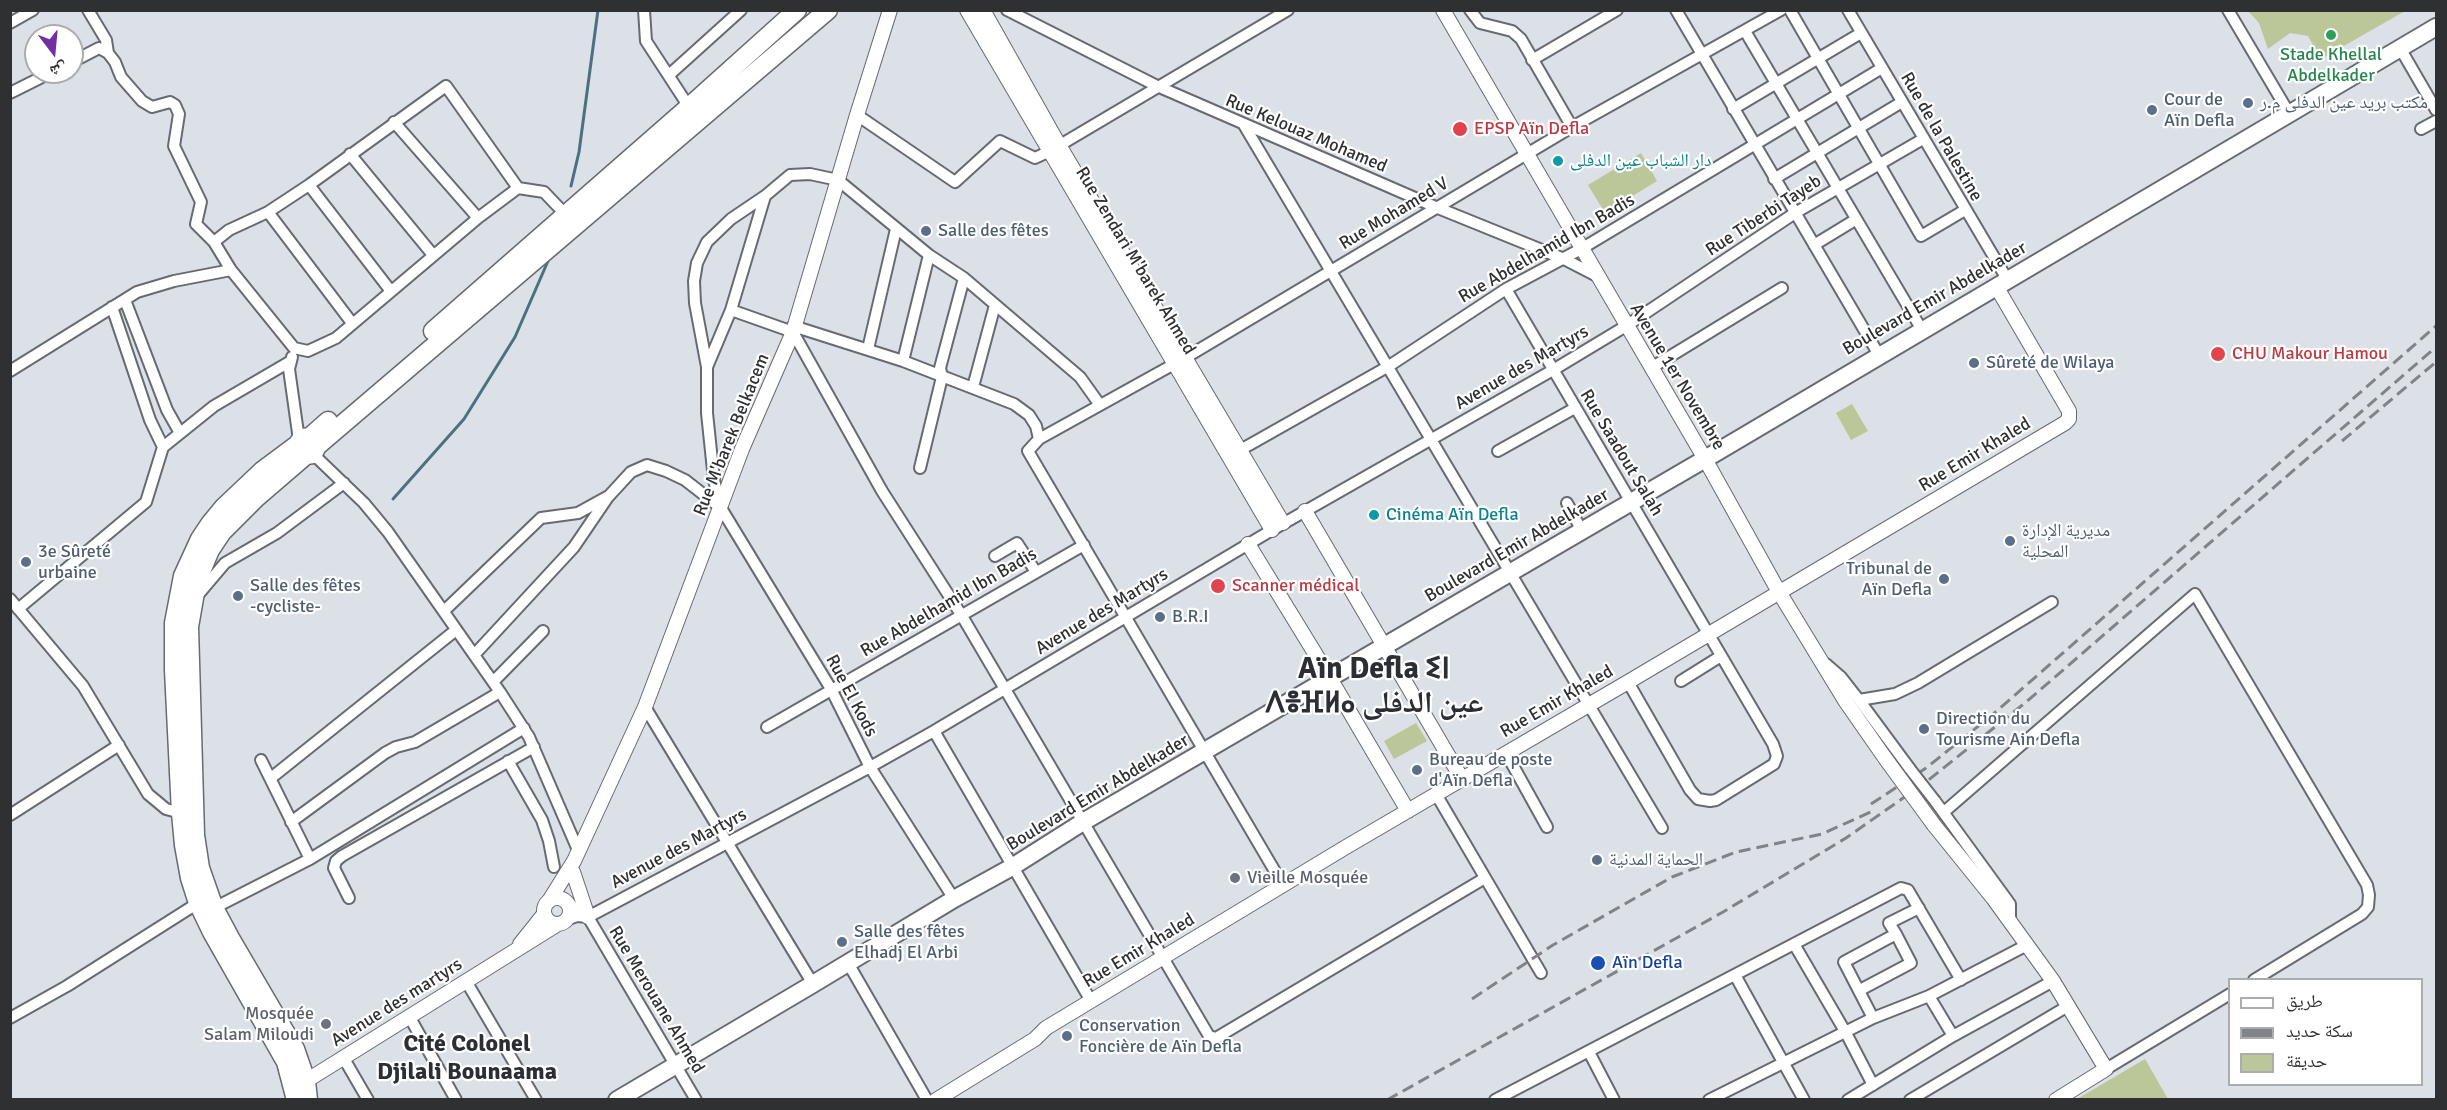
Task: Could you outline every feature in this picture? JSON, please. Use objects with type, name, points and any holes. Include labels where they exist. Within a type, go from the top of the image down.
[{"type":"highway","points":[[296,1100],[286,1062],[212,932],[206,905],[195,835],[189,627],[192,601],[207,557],[222,531],[307,446],[796,10]]},
{"type":"highway","points":[[308,1100],[306,1081],[295,1049],[206,905],[184,845],[174,670],[174,623],[183,576],[200,539],[224,507],[262,471],[307,446],[828,10]]},
{"type":"main road","name":"Boulevard Emir Abdelkader","points":[[617,1100],[954,899],[1012,867],[1083,822],[1705,459],[2436,27]]},
{"type":"street","points":[[10,23],[33,10]]},
{"type":"street","points":[[88,10],[106,40],[108,53]]},
{"type":"street","points":[[644,10],[646,41],[689,107]]},
{"type":"street","points":[[669,75],[741,10]]},
{"type":"street","name":"Rue M'barek Belkacem","points":[[508,956],[534,928],[575,861],[645,707],[742,449],[793,329],[890,10]]},
{"type":"street","points":[[983,10],[1054,148]]},
{"type":"street","name":"Rue Kelouaz Mohamed","points":[[1007,10],[1157,86],[1597,276]]},
{"type":"street","points":[[857,115],[955,182],[1000,141],[1035,158],[1288,10]]},
{"type":"street","name":"Avenue 1er Novembre","points":[[1443,10],[1817,656],[1885,758],[2053,981],[2106,1069]]},
{"type":"street","points":[[1470,10],[1480,23],[1512,31],[1521,39],[1572,127]]},
{"type":"street","points":[[1532,60],[1617,10]]},
{"type":"street","points":[[1676,10],[1879,355]]},
{"type":"street","name":"Rue Mohamed V","points":[[1084,545],[1028,451],[1039,439],[1180,361],[1572,127],[1781,10]]},
{"type":"street","points":[[1790,10],[1921,236],[1965,210]]},
{"type":"street","name":"Rue de la Palestine","points":[[1848,10],[1965,210],[2001,283]]},
{"type":"street","points":[[2228,10],[2289,112]]},
{"type":"street","points":[[968,11],[1054,148],[1278,526]]},
{"type":"street","points":[[1745,31],[1922,330]]},
{"type":"street","points":[[1733,109],[1861,33]]},
{"type":"street","points":[[84,56],[99,48],[108,53],[116,62],[120,77],[142,101],[152,107],[170,102],[175,105],[179,114],[174,146],[201,202],[196,224],[214,242],[231,270],[294,348],[308,351],[336,338],[390,290],[518,188],[544,192],[566,215]]},
{"type":"street","points":[[2400,48],[2436,110]]},
{"type":"street","name":"Rue Abdelhamid Ibn Badis","points":[[1234,453],[1389,366],[1506,289],[1564,260],[1882,68]]},
{"type":"street","points":[[10,93],[28,84]]},
{"type":"street","points":[[214,242],[228,230],[268,212],[309,185],[446,86],[518,188]]},
{"type":"street","points":[[1774,179],[1902,102]]},
{"type":"street","points":[[2421,129],[2436,121]]},
{"type":"street","points":[[394,122],[478,218]]},
{"type":"street","points":[[1244,125],[1662,828]]},
{"type":"street","name":"Rue Tiberbi Tayeb","points":[[1626,326],[1795,213],[1923,139]]},
{"type":"street","points":[[350,154],[433,255]]},
{"type":"street","points":[[721,508],[714,480],[707,413],[707,367],[695,303],[694,281],[697,263],[707,242],[731,219],[765,196],[790,175],[810,174],[838,180],[929,255],[964,278],[1080,377],[1100,405]]},
{"type":"street","points":[[309,185],[390,290]]},
{"type":"street","points":[[707,367],[731,310],[765,196]]},
{"type":"street","points":[[268,212],[352,323]]},
{"type":"street","points":[[1814,245],[1855,220]]},
{"type":"street","points":[[868,349],[897,229]]},
{"type":"street","points":[[903,361],[929,255]]},
{"type":"street","points":[[10,371],[137,292],[174,281],[231,270]]},
{"type":"street","points":[[920,468],[942,376],[940,368],[964,278]]},
{"type":"street","name":"Rue Emir Khaled","points":[[936,1100],[1035,1040],[1046,1028],[1283,885],[2069,419],[2069,411],[2001,283]]},
{"type":"street","points":[[1651,368],[1782,288]]},
{"type":"street","name":"Rue Saadout Salah","points":[[1506,289],[1709,634],[1775,748],[1777,756],[1771,767],[1716,800],[1704,801],[1694,795],[1628,682]]},
{"type":"street","points":[[125,300],[167,410],[180,433]]},
{"type":"street","points":[[973,387],[995,305]]},
{"type":"street","points":[[112,307],[150,420],[163,447]]},
{"type":"street","points":[[731,310],[868,349],[1014,404],[1029,415],[1036,426],[1039,439]]},
{"type":"street","name":"Avenue des Martyrs","points":[[562,922],[577,916],[588,916],[870,767],[1125,619],[1278,526],[1626,326]]},
{"type":"street","points":[[793,329],[882,491],[962,616],[1209,1036],[1216,1038],[1485,878]]},
{"type":"street","points":[[294,348],[289,369],[307,446],[388,532],[475,654],[524,728],[534,747],[575,861],[588,916]]},
{"type":"street","points":[[18,609],[146,502],[163,447],[214,406],[291,361]]},
{"type":"street","points":[[1498,451],[1575,408]]},
{"type":"street","points":[[475,654],[574,547],[608,497],[631,472],[647,465],[666,471],[685,480],[721,508]]},
{"type":"street","points":[[192,601],[225,563],[277,533],[344,483]]},
{"type":"street","points":[[444,611],[541,518],[578,513],[608,497]]},
{"type":"street","points":[[1567,504],[1582,531]]},
{"type":"street","name":"Rue El Kods","points":[[721,508],[831,689],[870,767],[954,899]]},
{"type":"street","points":[[1305,511],[1462,779]]},
{"type":"street","points":[[995,556],[1017,543],[1036,573]]},
{"type":"street","points":[[1248,544],[1408,811]]},
{"type":"street","points":[[1084,545],[1125,619],[1283,885]]},
{"type":"street","name":"Rue Abdelhamid Ibn Badis","points":[[767,726],[1084,545]]},
{"type":"street","points":[[1944,812],[2194,594],[2367,885],[2369,895],[2368,907],[2362,914],[2257,978]]},
{"type":"street","points":[[10,599],[83,686],[148,794],[166,809],[181,813]]},
{"type":"street","points":[[1859,700],[1895,694],[1918,683],[2052,602]]},
{"type":"street","points":[[271,778],[456,630]]},
{"type":"street","points":[[493,682],[543,631]]},
{"type":"street","points":[[1681,681],[1721,656]]},
{"type":"street","points":[[1817,656],[1841,678],[1859,700],[1944,812],[2010,904],[2010,921]]},
{"type":"street","points":[[291,822],[385,753],[396,747],[415,742],[500,692]]},
{"type":"street","points":[[645,707],[813,984]]},
{"type":"street","points":[[10,1018],[206,905],[310,860],[524,728]]},
{"type":"street","points":[[934,731],[1091,1001]]},
{"type":"street","points":[[10,815],[119,745]]},
{"type":"street","points":[[348,898],[334,868],[336,861],[342,856],[534,747]]},
{"type":"street","points":[[1506,753],[1547,827]]},
{"type":"street","points":[[261,760],[310,860]]},
{"type":"street","points":[[508,761],[542,820],[554,867]]},
{"type":"street","points":[[1436,794],[1541,973]]},
{"type":"street","name":"Rue M'barek Belkacem","points":[[565,901],[575,861]]},
{"type":"street","points":[[1495,1100],[1509,1097],[1589,1052],[1901,888],[1908,890],[1961,980]]},
{"type":"street","points":[[562,922],[549,922],[547,907],[556,898],[588,916]]},
{"type":"street","points":[[508,956],[562,922],[570,911],[565,901]]},
{"type":"street","points":[[1860,990],[1911,963],[1889,923],[1919,908]]},
{"type":"street","name":"Rue Merouane Ahmed","points":[[588,916],[696,1100]]},
{"type":"street","points":[[1873,1018],[1844,962],[1896,934]]},
{"type":"street","points":[[1794,944],[1846,1033],[1873,1085]]},
{"type":"street","points":[[1709,1100],[1873,1018],[1929,996],[2027,945]]},
{"type":"street","name":"Avenue des martyrs","points":[[306,1081],[508,956]]},
{"type":"street","points":[[848,963],[927,1100]]},
{"type":"street","points":[[1735,975],[1804,1100]]},
{"type":"street","points":[[466,981],[536,1100]]},
{"type":"street","points":[[1848,1100],[1862,1096],[1873,1085],[1953,1036],[2053,981]]},
{"type":"street","points":[[2055,1100],[2228,995]]},
{"type":"street","points":[[1929,996],[1953,1036]]},
{"type":"street","points":[[1910,1100],[2068,1006]]},
{"type":"street","points":[[409,1016],[456,1100]]},
{"type":"street","points":[[1589,1052],[1614,1100]]},
{"type":"street","points":[[343,1057],[368,1100]]},
{"type":"green space","name":"Stade Khellal Abdelkader","points":[[2248,11],[2405,11],[2321,59],[2308,36],[2290,33],[2268,49],[2259,23]]},
{"type":"green space","points":[[1641,153],[1657,181],[1605,213],[1588,185]]},
{"type":"green space","points":[[1852,404],[1868,431],[1851,440],[1836,413]]},
{"type":"green space","points":[[1416,723],[1427,741],[1394,759],[1384,741]]},
{"type":"green space","points":[[2145,1059],[2168,1099],[2077,1099]]},
{"type":"waterway","points":[[571,186],[579,152],[598,10]]},
{"type":"waterway","points":[[393,499],[464,419],[515,337],[548,261]]},
{"type":"railway","points":[[1871,804],[1926,768],[1991,716],[2436,326]]},
{"type":"railway","points":[[1387,1100],[1723,912],[1846,838],[1926,782],[2025,703],[2436,347]]},
{"type":"railway","points":[[2342,441],[2436,362]]},
{"type":"railway","points":[[1472,999],[1553,945],[1672,877],[1736,852],[1822,834],[1875,810]]},
{"type":"place","name":"Stade Khellal Abdelkader","points":[[2331,35]]},
{"type":"place","name":"مكتب بريد عين الدفلى م.ر","points":[[2248,103]]},
{"type":"place","name":"Cour de Aïn Defla","points":[[2152,110]]},
{"type":"place","name":"EPSP Aïn Defla","points":[[1460,129]]},
{"type":"place","name":"دار الشباب عين الدفلى","points":[[1558,161]]},
{"type":"place","name":"Salle des fêtes","points":[[926,231]]},
{"type":"place","name":"CHU Makour Hamou","points":[[2218,354]]},
{"type":"place","name":"Sûreté de Wilaya","points":[[1974,363]]},
{"type":"place","name":"Cinéma Aïn Defla","points":[[1374,515]]},
{"type":"place","name":"مديرية الإدارة المحلية","points":[[2010,541]]},
{"type":"place","name":"3e Sûreté urbaine","points":[[26,562]]},
{"type":"place","name":"Tribunal de Aïn Defla","points":[[1944,579]]},
{"type":"place","name":"Scanner médical","points":[[1218,586]]},
{"type":"place","name":"Salle des fêtes -cycliste-","points":[[238,596]]},
{"type":"place","name":"B.R.I","points":[[1160,617]]},
{"type":"place","name":"Direction du Tourisme Ain Defla","points":[[1924,729]]},
{"type":"place","name":"Bureau de poste d'Aïn Defla","points":[[1417,770]]},
{"type":"place","name":"الحماية المدنية","points":[[1597,860]]},
{"type":"place","name":"Vieille Mosquée","points":[[1235,878]]},
{"type":"place","name":"Salle des fêtes Elhadj El Arbi","points":[[842,942]]},
{"type":"place","name":"Aïn Defla","points":[[1598,963]]},
{"type":"place","name":"Mosquée Salam Miloudi","points":[[326,1024]]},
{"type":"place","name":"Conservation Foncière de Aïn Defla","points":[[1067,1036]]},
{"type":"district","name":"Aïn Defla ⵉⵏ ⴷⴻⴼⵍⴰ عين الدفلى","points":[[1374,687]]},
{"type":"district","name":"Cité Colonel Djilali Bounaama","points":[[467,1059]]}]
